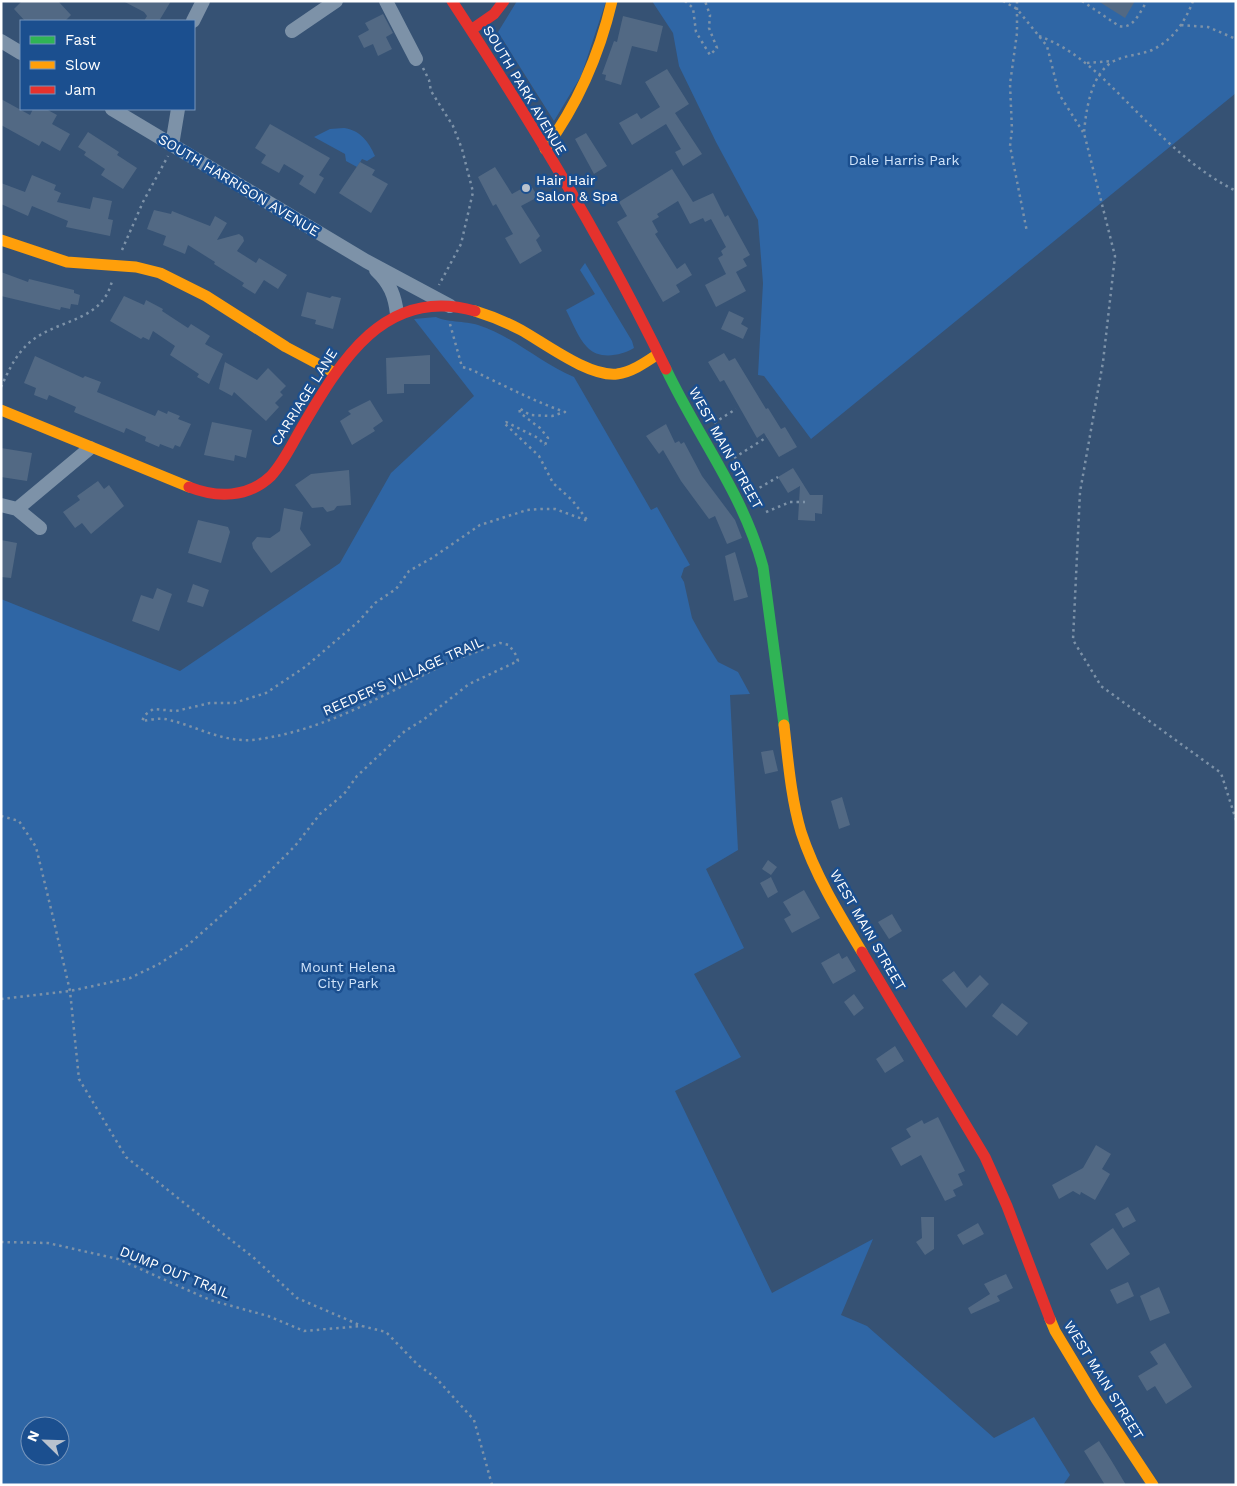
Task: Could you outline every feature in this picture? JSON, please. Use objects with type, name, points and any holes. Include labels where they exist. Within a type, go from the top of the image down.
[{"type":"street","points":[[194,20],[203,1]]},
{"type":"street","points":[[292,30],[336,1]]},
{"type":"street","points":[[386,1],[416,60]]},
{"type":"street","name":"SOUTH PARK AVENUE","points":[[452,1],[545,149],[658,354]]},
{"type":"street","points":[[471,30],[494,14],[504,1]]},
{"type":"street","points":[[545,149],[566,122],[588,80],[606,28],[612,1]]},
{"type":"street","points":[[1,41],[20,53]]},
{"type":"street","name":"SOUTH HARRISON AVENUE","points":[[114,110],[366,261],[452,307]]},
{"type":"street","points":[[172,145],[178,110]]},
{"type":"street","points":[[1,240],[67,262],[136,268],[160,273],[206,296],[286,347],[335,373]]},
{"type":"street","name":"SOUTH HARRISON AVENUE","points":[[366,261],[389,286],[395,297],[397,314]]},
{"type":"street","name":"CARRIAGE LANE","points":[[1,410],[90,448],[202,492],[220,496],[242,494],[268,479],[280,463],[344,359],[367,335],[397,314],[423,308],[452,307],[478,311],[505,321],[588,368],[610,374],[640,366],[658,354]]},
{"type":"street","name":"WEST MAIN STREET","points":[[658,354],[680,397],[743,504],[758,546],[792,788],[802,831],[818,873],[839,913],[985,1158],[1007,1206],[1055,1331],[1096,1399],[1153,1485]]},
{"type":"street","points":[[17,509],[90,448]]},
{"type":"street","points":[[1,505],[17,509],[40,528]]},
{"type":"path","points":[[684,1],[693,8],[696,32],[710,55],[717,48],[709,28],[710,16],[705,1]]},
{"type":"path","points":[[1003,1],[1017,9],[1047,46],[1059,94],[1084,133],[1115,256],[1103,362],[1080,492],[1073,640],[1101,686],[1221,773],[1236,820]]},
{"type":"path","points":[[1017,1],[1017,33],[1010,84],[1012,130],[1010,146],[1027,232]]},
{"type":"path","points":[[1082,1],[1125,28],[1131,25],[1147,1]]},
{"type":"path","points":[[1087,64],[1113,61],[1152,50],[1178,31],[1193,1]]},
{"type":"path","points":[[1182,25],[1208,27],[1236,39]]},
{"type":"path","points":[[1039,36],[1052,41],[1087,64],[1172,145],[1214,180],[1236,191]]},
{"type":"path","points":[[416,60],[430,80],[431,91],[453,126],[462,149],[473,192],[461,244],[436,290]]},
{"type":"path","points":[[1084,133],[1086,112],[1092,86],[1113,61]]},
{"type":"path","name":"REEDER'S VILLAGE TRAIL","points":[[1,999],[70,991],[130,978],[159,964],[188,945],[258,882],[295,846],[320,814],[344,794],[357,776],[405,731],[431,714],[469,684],[518,661],[509,645],[500,643],[444,665],[400,689],[355,710],[313,726],[261,739],[236,741],[215,737],[163,719],[142,721],[145,714],[153,709],[176,710],[195,708],[210,703],[234,703],[266,693],[305,667],[358,622],[375,603],[396,589],[409,571],[432,558],[480,525],[527,510],[541,509],[555,510],[588,521],[572,500],[553,484],[539,456],[504,423],[506,422],[538,438],[545,445],[548,438],[540,428],[520,414],[519,408],[530,415],[552,416],[565,412],[537,403],[525,395],[488,379],[475,370],[462,367],[457,345],[452,338],[452,325],[446,322]]},
{"type":"path","points":[[712,424],[736,409]]},
{"type":"path","points":[[733,458],[767,437]]},
{"type":"path","points":[[753,492],[778,477]]},
{"type":"path","points":[[766,512],[790,502],[805,502]]},
{"type":"path","points":[[1,816],[19,821],[36,847],[70,991],[79,1079],[126,1157],[254,1258],[297,1298],[362,1326]]},
{"type":"path","name":"DUMP OUT TRAIL","points":[[1,1242],[48,1243],[118,1259],[210,1300],[268,1316],[304,1330],[362,1326],[386,1332],[401,1350],[436,1378],[467,1410],[478,1430],[492,1485]]},
{"type":"green space","points":[[517,1],[606,1],[581,76],[554,121],[498,32]]},
{"type":"green space","name":"Dale Harris Park","points":[[652,1],[1236,1],[1236,93],[811,439],[764,376],[758,375],[763,283],[758,220],[716,142],[679,66],[673,33]]},
{"type":"green space","points":[[344,128],[355,131],[363,137],[375,156],[367,161],[362,159],[357,167],[346,161],[345,154],[314,137],[330,129]]},
{"type":"green space","points":[[585,263],[632,341],[634,348],[629,351],[616,355],[603,355],[592,351],[578,334],[566,310],[595,294],[580,270]]},
{"type":"green space","name":"Mount Helena City Park","points":[[436,317],[478,325],[503,336],[550,365],[574,377],[651,510],[657,507],[690,565],[684,568],[681,577],[684,582],[692,618],[703,638],[718,662],[738,672],[750,694],[730,695],[738,850],[706,869],[744,948],[694,974],[741,1057],[675,1091],[772,1293],[873,1239],[841,1315],[867,1326],[994,1438],[1034,1417],[1070,1475],[1063,1485],[1,1485],[1,599],[180,671],[340,563],[391,473],[474,396],[414,319]]},
{"type":"building","points":[[22,1],[58,1],[71,15],[66,20],[24,20],[14,9]]},
{"type":"building","points":[[123,1],[171,1],[160,20],[145,20],[147,16],[144,12]]},
{"type":"building","points":[[1098,1],[1135,1],[1125,18]]},
{"type":"building","points":[[383,14],[393,33],[386,37],[392,49],[378,56],[373,44],[364,48],[358,36],[369,30],[365,23]]},
{"type":"building","points":[[623,16],[663,26],[657,52],[632,46],[621,85],[605,80],[606,75],[602,74],[614,41],[617,42]]},
{"type":"building","points":[[667,69],[689,104],[675,113],[702,154],[683,166],[675,152],[681,149],[666,124],[632,145],[619,123],[637,113],[641,119],[660,107],[645,82]]},
{"type":"building","points":[[1,99],[30,115],[32,110],[48,110],[57,115],[52,124],[70,134],[60,151],[42,141],[39,146],[1,125]]},
{"type":"building","points":[[270,124],[330,158],[319,175],[324,178],[315,194],[299,184],[304,176],[284,164],[279,173],[261,163],[266,155],[255,148]]},
{"type":"building","points":[[88,132],[119,152],[117,155],[137,168],[123,189],[101,175],[105,169],[84,155],[86,152],[78,147]]},
{"type":"building","points":[[586,133],[607,166],[594,174],[575,139]]},
{"type":"building","points":[[360,162],[375,170],[372,175],[388,184],[371,213],[339,193]]},
{"type":"building","points":[[495,167],[512,194],[530,184],[538,197],[521,206],[540,236],[536,240],[542,251],[520,264],[505,238],[513,234],[496,204],[493,206],[478,177]]},
{"type":"building","points":[[672,169],[693,202],[713,193],[725,217],[728,215],[750,255],[743,259],[747,266],[736,272],[746,291],[716,307],[705,285],[726,274],[718,258],[723,255],[721,251],[726,247],[711,219],[705,222],[703,218],[690,224],[678,201],[657,214],[659,217],[652,221],[658,232],[655,234],[677,269],[685,263],[692,275],[676,285],[680,292],[663,302],[617,222],[627,216],[619,202]]},
{"type":"building","points":[[32,175],[56,185],[54,190],[61,193],[57,202],[90,209],[93,197],[112,201],[108,219],[113,220],[110,236],[66,227],[68,221],[32,206],[28,216],[1,204],[1,183],[25,192]]},
{"type":"building","points":[[154,210],[171,214],[172,211],[210,226],[215,216],[227,223],[217,240],[239,234],[243,237],[244,241],[237,251],[256,263],[259,258],[287,275],[278,289],[264,280],[255,294],[242,286],[244,283],[188,245],[185,254],[163,245],[166,236],[147,229]]},
{"type":"building","points":[[1,272],[28,282],[29,279],[74,290],[74,293],[80,295],[78,305],[71,304],[70,309],[61,307],[60,310],[1,296]]},
{"type":"building","points":[[307,292],[330,298],[332,296],[341,298],[333,329],[315,324],[316,320],[301,316]]},
{"type":"building","points":[[124,296],[144,305],[146,300],[163,309],[162,311],[188,328],[191,324],[210,336],[205,344],[223,354],[209,384],[197,377],[199,374],[170,355],[175,346],[153,331],[149,340],[143,337],[141,339],[110,321]]},
{"type":"building","points":[[729,311],[744,318],[741,324],[748,328],[743,339],[721,329]]},
{"type":"building","points":[[724,353],[729,361],[735,358],[766,409],[768,408],[781,429],[785,427],[797,447],[779,457],[764,433],[757,438],[724,380],[720,382],[708,362]]},
{"type":"building","points":[[430,355],[430,384],[404,384],[404,393],[387,394],[386,358]]},
{"type":"building","points":[[35,356],[83,378],[85,376],[101,382],[97,392],[155,416],[158,410],[167,414],[168,411],[180,416],[178,419],[191,424],[180,447],[175,445],[173,449],[160,444],[159,447],[145,441],[146,437],[126,428],[124,433],[74,412],[76,407],[49,395],[47,400],[34,395],[36,388],[24,383]]},
{"type":"building","points":[[225,362],[257,380],[268,368],[286,386],[280,392],[283,395],[275,403],[279,407],[266,421],[234,392],[232,396],[219,389]]},
{"type":"building","points":[[370,400],[383,421],[373,428],[375,431],[352,445],[340,421],[351,414],[348,411]]},
{"type":"building","points":[[212,422],[252,430],[246,458],[235,455],[234,461],[204,455]]},
{"type":"building","points":[[666,424],[675,443],[679,441],[681,444],[684,442],[702,476],[735,520],[742,538],[727,544],[715,516],[709,519],[681,481],[663,450],[659,454],[646,436]]},
{"type":"building","points":[[1,448],[32,453],[27,481],[1,477]]},
{"type":"building","points":[[793,468],[810,495],[823,495],[822,514],[815,513],[815,521],[798,520],[800,486],[788,493],[778,477]]},
{"type":"building","points":[[349,470],[351,505],[337,506],[334,510],[327,512],[323,507],[312,508],[295,485],[311,474]]},
{"type":"building","points":[[98,481],[104,489],[109,485],[124,506],[91,534],[82,523],[75,528],[63,512],[80,500],[77,496]]},
{"type":"building","points":[[284,508],[303,512],[300,529],[311,545],[271,573],[253,548],[252,543],[257,537],[270,538],[280,531]]},
{"type":"building","points":[[198,520],[228,527],[230,532],[221,563],[188,553]]},
{"type":"building","points":[[1,540],[17,543],[11,578],[1,577]]},
{"type":"building","points":[[735,552],[748,597],[734,601],[725,556]]},
{"type":"building","points":[[193,584],[209,590],[203,607],[187,602]]},
{"type":"building","points":[[157,588],[172,594],[159,631],[132,621],[141,595],[153,599]]},
{"type":"building","points":[[773,750],[778,771],[765,774],[761,752]]},
{"type":"building","points":[[842,797],[850,825],[839,829],[831,801]]},
{"type":"building","points":[[768,860],[777,867],[771,875],[762,869]]},
{"type":"building","points":[[771,877],[778,892],[768,898],[760,883]]},
{"type":"building","points":[[804,890],[820,918],[792,933],[784,919],[791,915],[783,902]]},
{"type":"building","points":[[892,914],[902,931],[889,939],[878,922]]},
{"type":"building","points":[[839,953],[842,959],[847,956],[856,971],[833,984],[821,963]]},
{"type":"building","points":[[954,971],[967,988],[980,975],[989,984],[966,1008],[942,980]]},
{"type":"building","points":[[854,994],[864,1008],[854,1016],[844,1002]]},
{"type":"building","points":[[1002,1003],[1028,1023],[1017,1036],[992,1016]]},
{"type":"building","points":[[895,1046],[904,1061],[885,1073],[876,1059]]},
{"type":"building","points":[[938,1117],[965,1171],[958,1174],[963,1185],[953,1190],[956,1196],[945,1201],[921,1155],[901,1166],[891,1148],[911,1137],[906,1129],[922,1120],[924,1124]]},
{"type":"building","points":[[1096,1145],[1111,1154],[1102,1169],[1110,1174],[1095,1200],[1081,1192],[1080,1195],[1073,1191],[1059,1199],[1052,1185],[1083,1168]]},
{"type":"building","points":[[1128,1207],[1136,1221],[1123,1228],[1115,1214]]},
{"type":"building","points":[[921,1217],[934,1217],[934,1249],[925,1255],[916,1242],[922,1238]]},
{"type":"building","points":[[978,1223],[984,1234],[963,1245],[957,1235]]},
{"type":"building","points":[[1113,1228],[1130,1254],[1107,1270],[1090,1244]]},
{"type":"building","points":[[1006,1274],[1013,1288],[997,1296],[1000,1301],[971,1314],[968,1308],[990,1294],[984,1284]]},
{"type":"building","points":[[1128,1282],[1134,1296],[1117,1304],[1110,1290]]},
{"type":"building","points":[[1159,1287],[1170,1313],[1150,1321],[1140,1296]]},
{"type":"building","points":[[1165,1343],[1192,1387],[1166,1404],[1155,1386],[1147,1391],[1138,1376],[1158,1364],[1150,1352]]},
{"type":"building","points":[[1099,1441],[1126,1485],[1105,1485],[1084,1451]]},
{"type":"traffic: fast","points":[[666,369],[744,514],[763,567],[784,725]]},
{"type":"traffic: slow","points":[[545,149],[568,115],[586,79],[601,41],[612,1]]},
{"type":"traffic: slow","points":[[1,240],[67,262],[136,267],[160,273],[206,296],[286,347],[335,373]]},
{"type":"traffic: slow","points":[[475,311],[515,327],[581,365],[606,374],[628,371],[658,354]]},
{"type":"traffic: slow","points":[[1,410],[189,487]]},
{"type":"traffic: slow","points":[[784,725],[792,792],[801,832],[820,879],[862,952]]},
{"type":"traffic: slow","points":[[1050,1319],[1055,1331],[1096,1399],[1153,1485]]},
{"type":"traffic: jam","points":[[452,1],[510,91],[592,228],[666,369]]},
{"type":"traffic: jam","points":[[471,30],[494,14],[504,1]]},
{"type":"traffic: jam","points":[[189,487],[210,493],[232,494],[252,489],[271,476],[284,459],[332,378],[369,335],[391,319],[415,309],[443,306],[475,311]]},
{"type":"traffic: jam","points":[[862,952],[985,1157],[1007,1206],[1050,1319]]},
{"type":"place","name":"Hair Hair Salon & Spa","points":[[526,188]]}]
